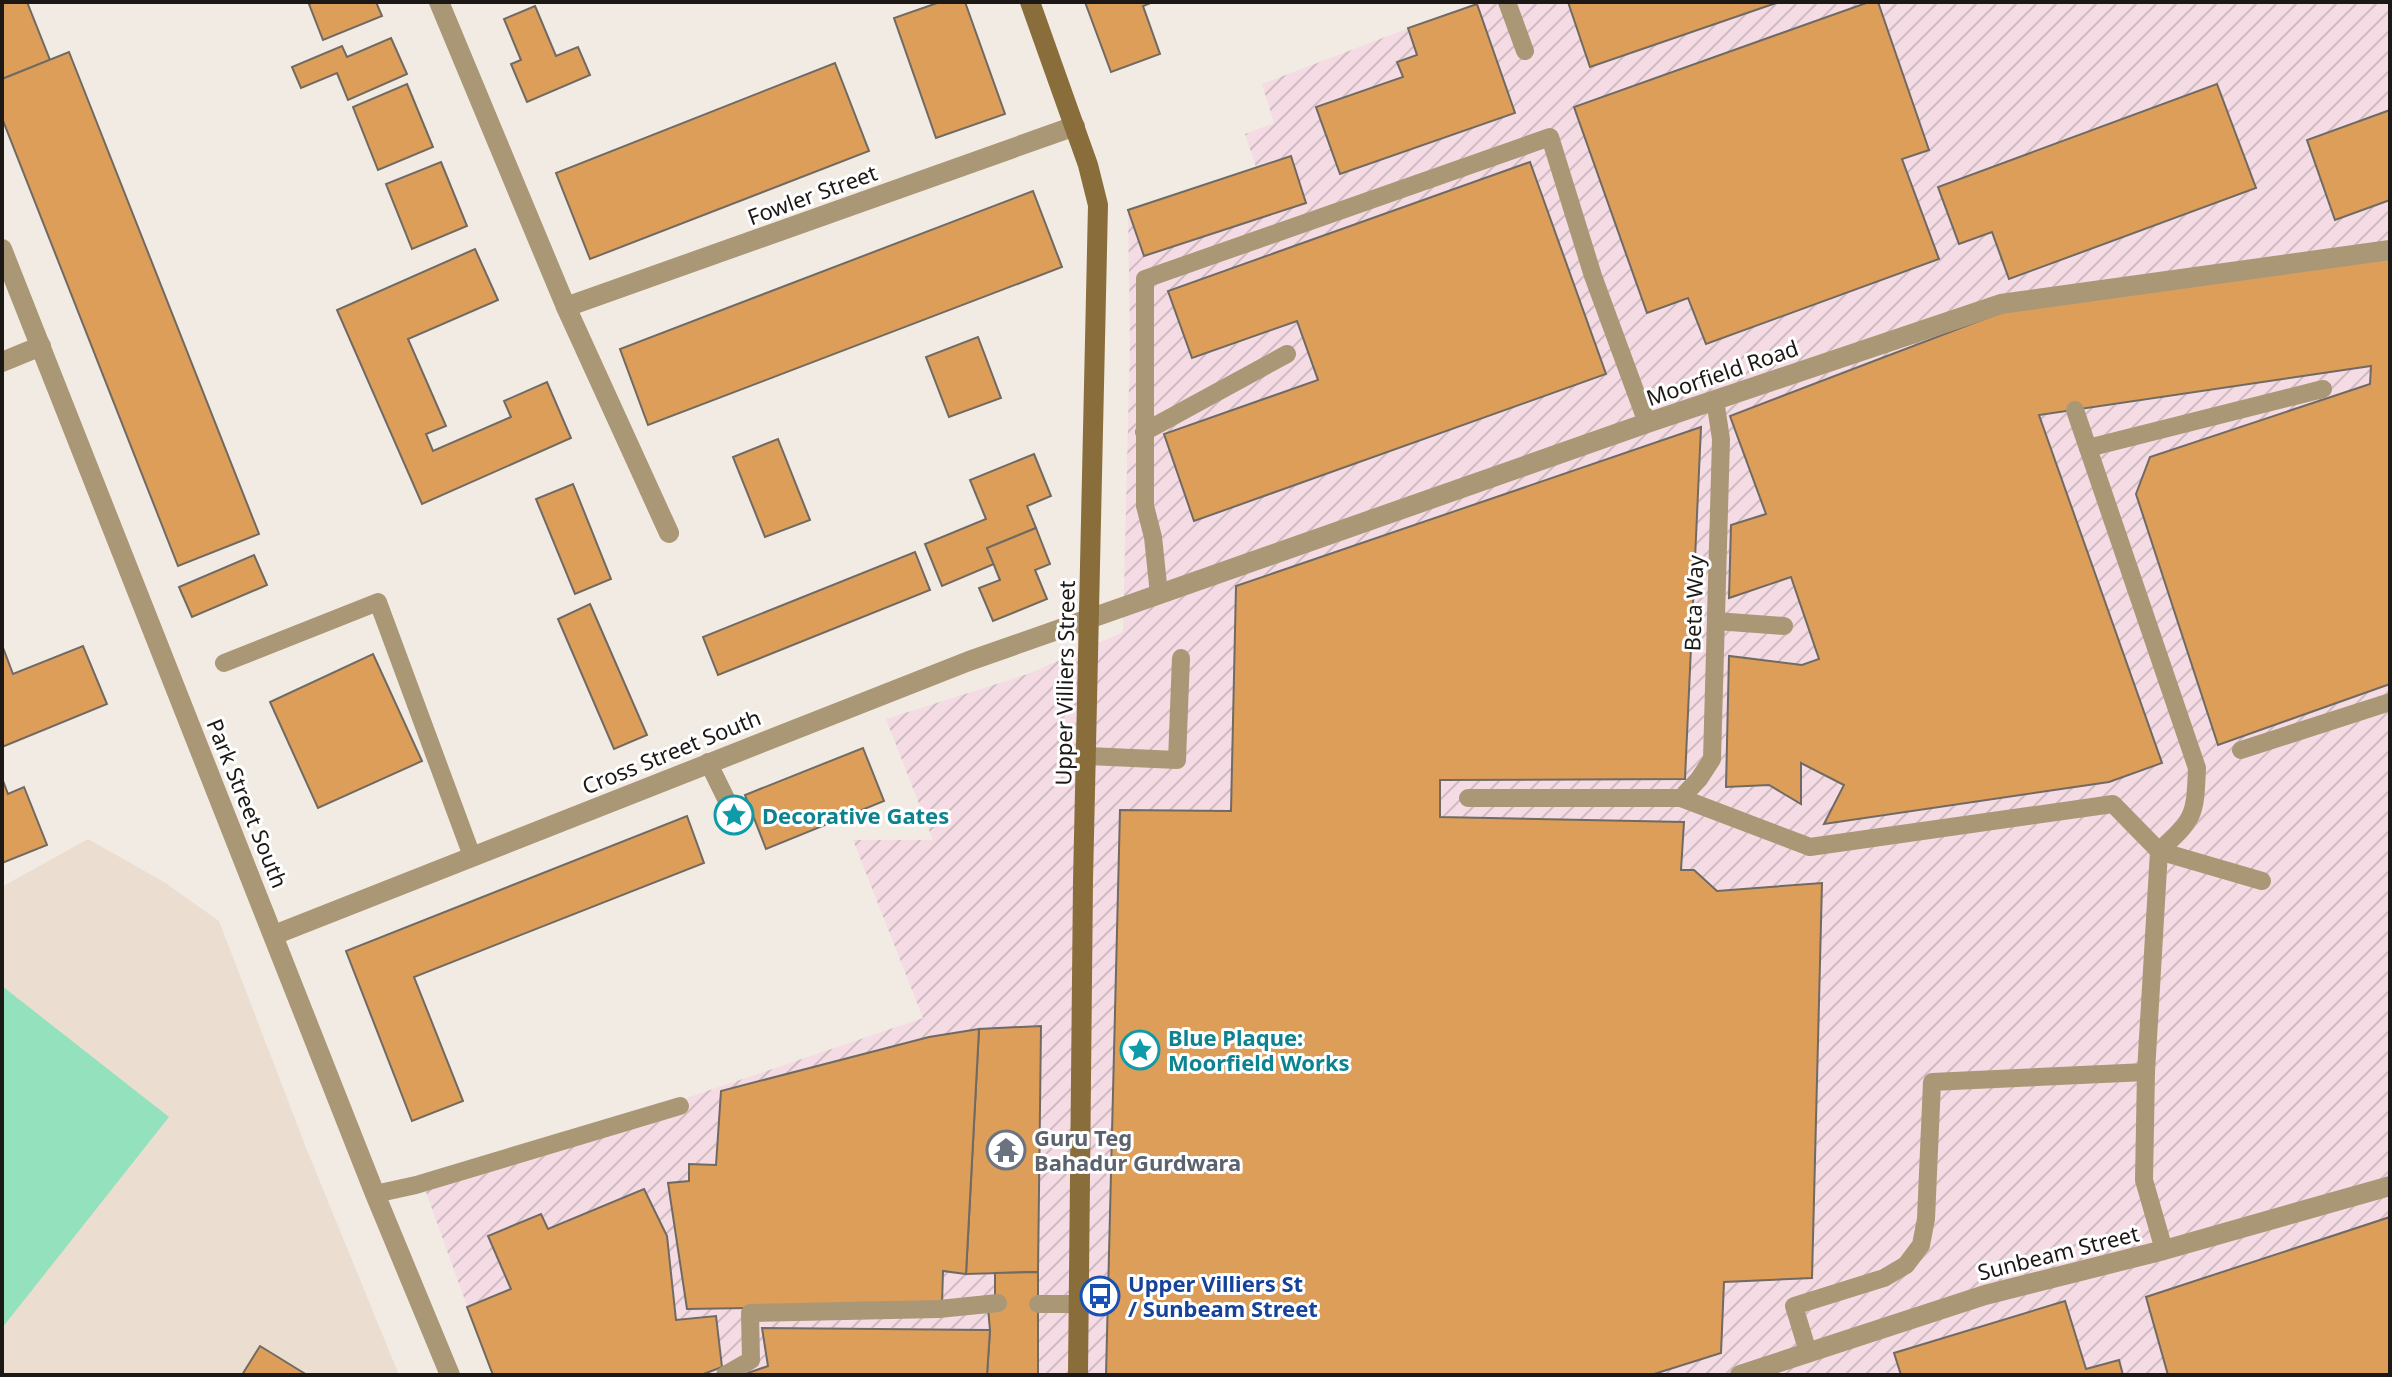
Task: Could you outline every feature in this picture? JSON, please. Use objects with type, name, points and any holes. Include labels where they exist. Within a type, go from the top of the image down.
[{"type":"street","points":[[439,2],[566,307],[669,533]]},
{"type":"street","name":"Upper Villiers Street","points":[[1030,2],[1075,126],[1098,205],[1083,881],[1078,1375]]},
{"type":"street","name":"Fowler Street","points":[[566,307],[1075,126]]},
{"type":"street","name":"Park Street South","points":[[2,249],[375,1194],[450,1375]]},
{"type":"street","name":"Moorfield Road","points":[[1089,621],[1647,423],[2001,304],[2037,302],[2390,250]]},
{"type":"street","points":[[2,362],[41,346]]},
{"type":"street","name":"Cross Street South","points":[[274,935],[969,661],[1089,621]]},
{"type":"street","name":"Sunbeam Street","points":[[1740,1375],[1985,1295],[2164,1250],[2390,1186]]},
{"type":"lane","points":[[1507,2],[1525,51]]},
{"type":"lane","points":[[1159,594],[1153,537],[1145,506],[1145,279],[1550,137],[1593,276],[1647,423]]},
{"type":"lane","points":[[1144,432],[1287,354]]},
{"type":"lane","points":[[2088,448],[2323,389]]},
{"type":"lane","name":"Beta Way","points":[[1681,798],[1712,759],[1721,439],[1715,400]]},
{"type":"lane","points":[[2075,410],[2197,768],[2195,808],[2183,829],[2159,851],[2146,1072],[2144,1180],[2164,1250]]},
{"type":"lane","points":[[224,663],[378,602],[472,856]]},
{"type":"lane","points":[[1716,621],[1784,626]]},
{"type":"lane","points":[[1088,756],[1177,760],[1181,658]]},
{"type":"lane","points":[[2241,750],[2390,702]]},
{"type":"lane","points":[[708,762],[734,815]]},
{"type":"lane","points":[[1468,798],[1681,798],[1810,847],[2113,804],[2159,851],[2262,881]]},
{"type":"lane","points":[[1808,1352],[1794,1306],[1884,1278],[1906,1265],[1921,1245],[1926,1219],[1932,1082],[2146,1072]]},
{"type":"lane","points":[[375,1194],[416,1185],[680,1106]]},
{"type":"lane","points":[[725,1375],[751,1360],[750,1313],[939,1309],[998,1303]]},
{"type":"lane","points":[[1038,1304],[1080,1304]]},
{"type":"shaded area","points":[[1477,2],[2390,2],[2390,1375],[492,1375],[424,1187],[923,1018],[853,840],[933,840],[886,719],[1028,674],[1123,632],[1130,342],[1128,210],[1256,167],[1245,134],[1274,123],[1262,84]]},
{"type":"shaded area","points":[[88,839],[164,882],[219,921],[307,1150],[399,1375],[2,1375],[2,889]]},
{"type":"green space","points":[[2,986],[169,1117],[2,1328]]},
{"type":"building","points":[[2,2],[27,2],[50,60],[2,79]]},
{"type":"building","points":[[376,2],[382,16],[323,40],[309,4]]},
{"type":"building","points":[[940,2],[965,2],[1005,114],[936,138],[894,18]]},
{"type":"building","points":[[1085,2],[1153,2],[1143,6],[1160,54],[1111,72]]},
{"type":"building","points":[[1568,2],[1779,2],[1590,67]]},
{"type":"building","points":[[1869,2],[1878,2],[1929,150],[1902,159],[1939,259],[1706,344],[1688,298],[1647,313],[1574,107]]},
{"type":"building","points":[[1477,4],[1515,113],[1340,174],[1316,107],[1403,77],[1397,62],[1417,55],[1408,28]]},
{"type":"building","points":[[535,6],[556,56],[578,47],[590,75],[527,102],[511,64],[521,60],[504,19]]},
{"type":"building","points":[[391,38],[407,74],[348,100],[337,73],[301,88],[292,67],[342,46],[347,57]]},
{"type":"building","points":[[69,52],[259,534],[178,566],[2,118],[2,79]]},
{"type":"building","points":[[835,63],[869,151],[590,259],[556,173]]},
{"type":"building","points":[[407,84],[433,147],[378,170],[353,107]]},
{"type":"building","points":[[2217,84],[2256,188],[2009,279],[1992,232],[1959,244],[1938,187]]},
{"type":"building","points":[[2390,110],[2390,200],[2335,220],[2307,140]]},
{"type":"building","points":[[1291,156],[1306,203],[1144,256],[1128,210]]},
{"type":"building","points":[[441,162],[467,226],[412,249],[386,184]]},
{"type":"building","points":[[1530,162],[1606,374],[1194,521],[1164,434],[1318,380],[1297,321],[1192,358],[1168,291]]},
{"type":"building","points":[[1033,191],[1062,267],[648,425],[620,349]]},
{"type":"building","points":[[475,249],[498,300],[408,339],[446,426],[426,434],[433,451],[511,417],[504,401],[547,382],[571,438],[422,504],[337,310]]},
{"type":"building","points":[[2390,257],[2390,684],[2218,745],[2136,494],[2150,457],[2370,384],[2371,366],[2039,415],[2162,763],[2109,782],[1824,824],[1844,785],[1801,763],[1801,804],[1769,785],[1726,787],[1729,656],[1802,665],[1819,659],[1791,577],[1729,598],[1731,525],[1766,514],[1730,416],[2005,311]]},
{"type":"building","points":[[978,337],[1001,398],[949,417],[926,357]]},
{"type":"building","points":[[1701,427],[1685,779],[1440,780],[1440,817],[1684,822],[1681,870],[1694,870],[1717,891],[1822,883],[1812,1278],[1724,1282],[1721,1353],[1651,1375],[1106,1375],[1120,810],[1231,811],[1236,586]]},
{"type":"building","points":[[778,439],[810,520],[765,537],[733,457]]},
{"type":"building","points":[[1034,454],[1051,496],[1027,506],[1036,528],[987,548],[994,564],[942,586],[925,544],[986,519],[970,480]]},
{"type":"building","points":[[573,484],[611,579],[575,594],[536,499]]},
{"type":"building","points":[[1036,528],[1050,564],[1035,570],[1047,599],[993,621],[979,588],[1000,580],[987,548]]},
{"type":"building","points":[[915,552],[930,590],[718,675],[703,637]]},
{"type":"building","points":[[254,555],[267,585],[192,617],[179,587]]},
{"type":"building","points":[[590,604],[647,735],[614,749],[558,619]]},
{"type":"building","points":[[2,645],[13,674],[83,646],[107,704],[2,747]]},
{"type":"building","points":[[373,654],[422,761],[318,808],[270,702]]},
{"type":"building","points":[[863,748],[884,801],[766,849],[745,795]]},
{"type":"building","points":[[2,778],[8,794],[24,787],[47,845],[2,863]]},
{"type":"building","points":[[687,816],[704,863],[414,977],[463,1101],[412,1121],[346,951]]},
{"type":"building","name":"Guru Teg Bahadur Gurdwara","points":[[1041,1026],[1038,1272],[966,1274],[979,1029]]},
{"type":"building","points":[[979,1029],[966,1274],[943,1271],[942,1305],[687,1309],[668,1183],[689,1181],[689,1164],[716,1165],[721,1091],[929,1037]]},
{"type":"building","points":[[644,1189],[667,1236],[676,1320],[716,1316],[722,1367],[701,1375],[493,1375],[467,1307],[511,1289],[488,1236],[541,1214],[548,1229]]},
{"type":"building","points":[[2390,1217],[2390,1375],[2168,1375],[2146,1297]]},
{"type":"building","points":[[1038,1272],[1038,1375],[987,1375],[988,1308],[995,1299],[995,1273]]},
{"type":"building","points":[[2065,1301],[2086,1369],[2119,1360],[2123,1375],[1901,1375],[1894,1353]]},
{"type":"building","points":[[762,1328],[990,1330],[987,1375],[742,1375],[768,1366]]},
{"type":"building","points":[[260,1346],[307,1375],[242,1375]]},
{"type":"place","name":"Decorative Gates","points":[[734,815]]},
{"type":"place","name":"Blue Plaque: Moorfield Works","points":[[1140,1050]]},
{"type":"place","name":"Guru Teg Bahadur Gurdwara","points":[[1006,1150]]},
{"type":"place","name":"Upper Villiers St / Sunbeam Street","points":[[1100,1296]]}]
